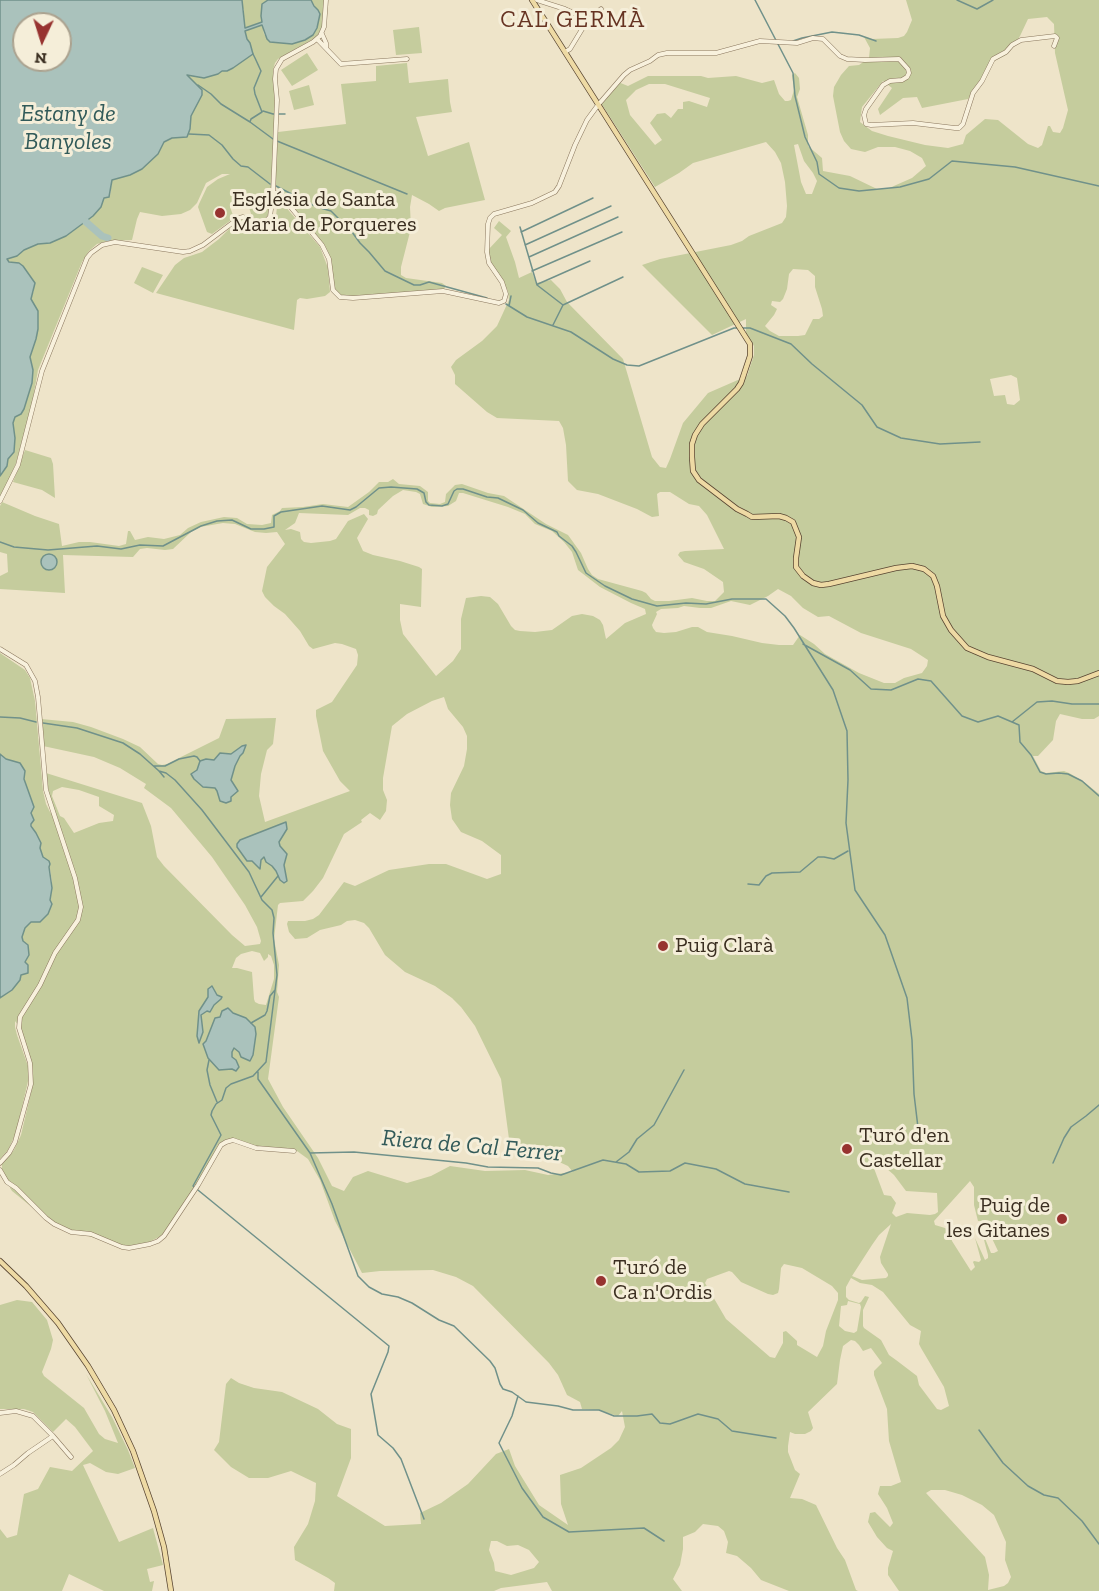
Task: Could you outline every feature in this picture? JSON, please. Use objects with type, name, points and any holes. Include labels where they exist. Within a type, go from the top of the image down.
[{"type":"main road","points":[[534,0],[750,344],[750,356],[741,383],[702,424],[695,435],[692,444],[693,471],[699,480],[747,514],[779,516],[793,522],[799,537],[796,567],[813,583],[829,584],[896,568],[912,566],[924,569],[933,576],[943,616],[951,630],[967,648],[988,657],[1033,669],[1057,681],[1078,681],[1099,673]]},
{"type":"main road","points":[[0,1261],[32,1292],[58,1323],[88,1366],[114,1410],[133,1451],[151,1501],[164,1547],[171,1591]]},
{"type":"street","points":[[0,501],[18,465],[42,371],[91,253],[102,245],[115,242],[190,251],[203,245],[239,218],[243,217],[258,222],[266,221],[270,217],[277,100],[275,76],[278,63],[322,34],[326,0]]},
{"type":"street","points":[[534,0],[565,9],[589,20]]},
{"type":"street","points":[[565,52],[570,49],[589,20],[600,9]]},
{"type":"street","points":[[322,34],[326,48]]},
{"type":"street","points":[[273,193],[279,193],[322,245],[329,259],[333,290],[340,297],[443,291],[501,303],[506,297],[506,289],[489,263],[487,252],[490,218],[494,214],[532,203],[555,192],[587,120],[611,88],[630,70],[662,53],[705,54],[760,41],[797,43],[818,38],[847,59],[899,58],[909,73],[902,80],[890,81],[883,85],[866,110],[864,115],[866,124],[913,123],[959,128],[963,124],[973,93],[986,75],[993,59],[1020,40],[1055,36],[1057,38],[1054,46]]},
{"type":"street","points":[[317,39],[341,64],[407,59]]},
{"type":"street","points":[[0,649],[26,665],[35,681],[46,790],[75,878],[81,908],[78,920],[55,953],[40,985],[20,1017],[19,1028],[30,1063],[31,1084],[18,1134],[12,1149],[0,1163]]},
{"type":"street","points":[[0,1170],[7,1182],[54,1224],[70,1232],[91,1234],[129,1248],[150,1245],[164,1236],[198,1186],[221,1145],[226,1142],[232,1140],[256,1148],[294,1151]]},
{"type":"street","points":[[0,1413],[16,1412],[33,1416],[54,1436],[71,1457]]},
{"type":"street","points":[[0,1474],[54,1436]]},
{"type":"green space","points":[[238,0],[267,0],[262,5],[262,22],[244,28],[244,10]]},
{"type":"green space","points":[[311,0],[324,0],[322,27],[318,35],[278,59],[273,70],[275,106],[270,211],[267,217],[261,220],[252,217],[248,204],[243,201],[230,207],[234,218],[212,234],[207,232],[198,207],[207,187],[230,174],[222,174],[206,183],[197,203],[190,210],[181,214],[162,216],[140,212],[132,240],[108,241],[97,244],[89,251],[82,262],[38,370],[32,404],[16,463],[0,496],[0,476],[14,452],[15,438],[10,417],[29,393],[32,383],[33,370],[30,357],[36,339],[38,311],[31,299],[34,281],[23,266],[7,259],[38,244],[50,243],[66,236],[98,210],[104,198],[110,196],[112,180],[184,74],[253,52],[244,31],[262,24],[264,34],[270,42],[292,44],[319,22],[316,8]]},
{"type":"green space","points":[[906,0],[1099,0],[1099,716],[1094,719],[1082,719],[1060,714],[1056,721],[1053,740],[1038,756],[1033,756],[1041,771],[1046,773],[1064,771],[1083,781],[1099,794],[1099,1591],[899,1591],[888,1575],[893,1551],[877,1537],[868,1522],[870,1513],[875,1512],[890,1527],[893,1523],[878,1494],[880,1486],[891,1486],[901,1482],[889,1441],[887,1409],[874,1375],[874,1371],[882,1363],[871,1348],[863,1351],[855,1341],[851,1340],[843,1346],[837,1384],[808,1412],[813,1428],[805,1434],[790,1432],[788,1452],[795,1470],[800,1474],[790,1498],[802,1499],[816,1505],[845,1560],[858,1591],[789,1591],[761,1580],[737,1556],[726,1553],[728,1542],[724,1531],[718,1526],[703,1524],[695,1532],[683,1537],[680,1565],[673,1579],[682,1591],[552,1591],[547,1582],[494,1591],[334,1591],[335,1583],[295,1560],[294,1547],[308,1524],[315,1501],[316,1483],[291,1471],[268,1478],[249,1478],[231,1467],[214,1450],[219,1442],[226,1384],[231,1378],[254,1388],[282,1392],[318,1409],[337,1424],[351,1429],[351,1458],[337,1496],[385,1526],[421,1524],[420,1513],[441,1503],[468,1484],[496,1454],[509,1449],[515,1466],[539,1505],[568,1525],[561,1504],[560,1475],[581,1468],[619,1440],[625,1427],[622,1411],[618,1416],[597,1410],[582,1409],[580,1402],[567,1395],[558,1375],[549,1363],[473,1286],[456,1277],[433,1270],[362,1273],[335,1221],[320,1180],[308,1159],[297,1151],[250,1146],[229,1141],[218,1145],[206,1169],[163,1235],[145,1244],[134,1246],[124,1246],[67,1230],[49,1221],[12,1191],[2,1164],[14,1150],[21,1135],[33,1084],[33,1070],[20,1028],[15,1021],[29,1077],[16,1133],[8,1150],[0,1159],[0,998],[14,988],[21,930],[50,897],[52,882],[50,869],[42,858],[36,833],[31,824],[33,820],[30,796],[24,779],[25,773],[0,754],[0,653],[25,670],[30,678],[35,701],[43,791],[50,812],[52,814],[46,773],[142,803],[151,826],[157,857],[245,946],[260,944],[257,927],[245,905],[212,857],[171,808],[144,788],[146,784],[120,768],[94,757],[43,746],[41,719],[73,722],[123,739],[140,747],[162,765],[219,738],[226,719],[276,718],[273,744],[267,750],[261,774],[259,796],[265,822],[350,791],[340,781],[323,751],[316,710],[332,702],[357,665],[358,655],[356,649],[335,643],[313,649],[285,614],[265,597],[262,591],[267,567],[285,544],[277,532],[255,532],[235,524],[223,523],[200,527],[191,532],[173,549],[140,549],[133,557],[63,555],[65,593],[0,589],[0,576],[8,572],[7,554],[0,552],[0,506],[2,502],[59,524],[62,546],[90,542],[119,546],[126,544],[128,531],[135,540],[148,537],[164,539],[180,535],[201,522],[224,517],[237,518],[247,524],[262,525],[271,523],[272,515],[282,508],[323,504],[348,507],[379,482],[388,482],[393,479],[399,484],[420,486],[428,492],[430,503],[440,504],[445,502],[446,494],[455,485],[462,484],[504,496],[546,524],[568,535],[581,553],[592,575],[598,579],[642,591],[655,601],[692,598],[715,601],[724,592],[723,582],[704,569],[684,562],[678,555],[685,551],[724,549],[707,515],[699,506],[689,504],[670,492],[660,492],[657,494],[659,516],[652,517],[598,494],[577,490],[568,481],[566,445],[563,428],[559,421],[497,418],[455,384],[455,375],[451,367],[456,360],[482,341],[497,326],[509,300],[508,291],[491,263],[488,250],[502,235],[494,228],[499,221],[511,231],[506,237],[519,278],[532,272],[536,283],[551,280],[560,289],[567,302],[623,359],[652,457],[660,467],[666,468],[683,423],[708,393],[747,376],[754,355],[754,346],[746,333],[746,319],[712,335],[642,265],[660,259],[731,245],[782,223],[786,217],[787,206],[785,182],[781,163],[766,142],[693,163],[655,187],[601,103],[618,82],[628,86],[648,76],[708,78],[736,76],[762,83],[774,80],[779,94],[785,101],[788,101],[791,100],[794,90],[792,75],[795,73],[799,78],[800,89],[797,97],[808,135],[808,146],[822,158],[823,171],[850,176],[877,189],[887,189],[912,178],[926,166],[922,158],[910,151],[895,147],[878,147],[865,152],[851,149],[840,132],[833,96],[834,87],[849,66],[859,65],[869,58],[870,48],[864,37],[872,39],[904,36],[912,20]],"holes":[[[1047,17],[1054,24],[1055,53],[1068,110],[1060,133],[1053,132],[1048,126],[1042,145],[1038,148],[1028,144],[998,120],[985,119],[966,135],[963,144],[948,148],[888,136],[872,131],[860,122],[862,107],[883,81],[892,88],[878,109],[880,115],[903,98],[917,97],[922,108],[968,99],[994,61],[1006,55],[1013,47],[1028,19]],[[649,84],[665,84],[710,98],[707,107],[689,101],[683,102],[683,109],[678,109],[671,118],[665,113],[657,114],[650,123],[662,140],[655,145],[630,115],[626,100],[636,90]],[[798,144],[804,161],[817,181],[812,194],[806,194],[801,182],[794,145]],[[793,269],[808,270],[815,276],[815,287],[823,316],[813,319],[805,335],[779,336],[765,326],[777,309],[771,305],[772,301],[780,302],[783,299],[789,274]],[[1011,375],[1017,378],[1020,400],[1014,405],[1007,404],[1005,395],[994,396],[990,379]],[[403,490],[420,494],[423,504],[432,507],[448,506],[456,501],[459,493],[508,507],[525,514],[535,524],[552,531],[572,552],[578,570],[600,587],[645,609],[646,614],[625,623],[606,639],[603,625],[593,616],[582,614],[572,616],[552,630],[520,631],[511,626],[498,604],[490,597],[466,598],[461,619],[461,649],[453,661],[436,676],[403,634],[400,620],[400,604],[421,607],[422,569],[363,551],[357,538],[368,519],[364,514],[348,521],[336,539],[330,541],[304,542],[300,532],[285,530],[295,523],[299,513],[348,515],[360,508],[365,508],[369,510],[369,515],[377,514],[378,510],[393,496]],[[778,589],[818,617],[829,616],[861,633],[911,649],[928,660],[927,666],[922,673],[895,683],[884,683],[859,673],[825,654],[800,635],[793,645],[779,645],[707,632],[698,627],[676,632],[656,632],[652,625],[656,612],[661,609],[684,606],[711,608],[731,601],[750,605]],[[444,697],[448,709],[463,727],[467,736],[464,766],[451,793],[452,819],[461,832],[482,841],[501,855],[501,874],[487,879],[446,864],[429,864],[389,870],[355,886],[344,882],[319,915],[305,921],[288,921],[289,932],[295,939],[307,938],[320,930],[341,925],[347,921],[355,920],[364,923],[385,955],[405,972],[435,986],[452,998],[475,1026],[501,1079],[509,1139],[568,1166],[573,1172],[548,1175],[525,1170],[485,1171],[450,1166],[431,1176],[407,1183],[368,1171],[353,1177],[344,1191],[332,1186],[318,1158],[283,1107],[268,1079],[279,997],[277,992],[279,965],[274,939],[278,905],[303,901],[323,878],[344,834],[362,822],[361,820],[370,813],[380,820],[386,811],[387,800],[383,790],[383,778],[392,726],[407,714]],[[62,787],[99,797],[99,806],[114,815],[113,821],[99,823],[74,833],[64,818],[60,816],[52,796],[53,791]],[[252,951],[260,953],[264,961],[268,954],[271,956],[274,965],[274,979],[266,1005],[255,1002],[252,972],[232,968],[236,958],[241,954]],[[873,1161],[878,1161],[894,1175],[906,1191],[937,1193],[938,1212],[930,1215],[907,1213],[896,1217],[892,1213],[896,1203],[891,1196],[884,1195]],[[970,1181],[974,1187],[974,1205],[978,1221],[981,1221],[988,1230],[998,1251],[991,1253],[983,1236],[988,1255],[985,1260],[975,1238],[981,1260],[973,1262],[975,1267],[971,1271],[952,1241],[950,1232],[935,1225],[934,1221]],[[891,1224],[880,1257],[888,1276],[862,1280],[852,1276],[879,1235]],[[784,1264],[802,1268],[832,1286],[838,1293],[838,1300],[823,1346],[817,1357],[797,1345],[797,1341],[786,1331],[783,1332],[783,1343],[775,1358],[770,1357],[726,1319],[705,1283],[707,1279],[729,1271],[741,1282],[773,1295],[778,1293],[781,1268]],[[851,1278],[860,1283],[872,1285],[883,1292],[910,1325],[921,1331],[919,1344],[944,1387],[949,1406],[941,1410],[937,1409],[919,1385],[917,1376],[889,1355],[881,1340],[864,1328],[863,1310],[869,1297],[865,1296],[859,1303],[846,1297],[846,1287]],[[848,1301],[860,1304],[857,1331],[854,1333],[845,1331],[839,1326],[841,1306],[847,1305]],[[931,1490],[945,1490],[962,1495],[982,1505],[994,1515],[1006,1542],[1005,1560],[1011,1577],[1004,1586],[988,1590],[989,1575],[985,1557],[926,1493]],[[491,1541],[507,1546],[518,1545],[529,1550],[539,1562],[534,1568],[511,1575],[495,1571],[489,1550]]]},
{"type":"green space","points":[[419,27],[422,53],[396,55],[393,30]]},
{"type":"green space","points":[[307,53],[318,70],[292,86],[281,70]]},
{"type":"green space","points":[[407,63],[409,83],[448,79],[452,112],[416,117],[428,156],[469,142],[485,200],[439,211],[412,195],[411,228],[401,275],[406,278],[442,283],[446,286],[444,289],[353,297],[341,296],[334,290],[330,258],[275,185],[278,132],[346,124],[341,84],[376,81],[376,66]]},
{"type":"green space","points":[[309,85],[314,105],[294,110],[289,91]]},
{"type":"green space","points":[[278,198],[320,247],[328,268],[330,292],[325,296],[297,300],[294,330],[156,293],[175,265],[184,258],[202,252],[237,221],[241,219],[267,229],[276,216]]},
{"type":"green space","points":[[142,267],[163,275],[153,293],[134,283]]},
{"type":"green space","points":[[25,450],[51,458],[55,498],[42,490],[13,482]]},
{"type":"green space","points":[[17,1300],[32,1302],[47,1320],[53,1340],[42,1372],[44,1376],[84,1408],[99,1434],[105,1439],[118,1443],[86,1374],[112,1417],[128,1450],[135,1468],[118,1474],[106,1472],[90,1463],[83,1465],[119,1542],[153,1528],[163,1565],[147,1569],[150,1582],[154,1581],[152,1591],[104,1591],[69,1574],[62,1591],[0,1591],[0,1529],[7,1538],[17,1535],[24,1494],[38,1489],[50,1467],[72,1471],[93,1451],[66,1419],[53,1432],[33,1412],[24,1409],[0,1409],[0,1305]]},
{"type":"water","name":"Estany de Banyoles","points":[[0,0],[242,0],[245,28],[262,22],[262,4],[268,0],[311,0],[320,14],[313,35],[292,44],[270,42],[262,25],[245,31],[253,54],[233,68],[218,74],[204,78],[187,75],[202,90],[202,95],[191,116],[187,137],[172,138],[164,142],[158,154],[142,169],[112,180],[109,197],[104,198],[101,207],[93,216],[66,236],[50,243],[38,244],[7,259],[9,262],[23,266],[35,283],[31,299],[38,311],[38,329],[30,357],[33,370],[32,383],[24,409],[15,417],[13,423],[14,452],[8,459],[7,466],[0,476]]},
{"type":"water","points":[[46,554],[52,554],[57,562],[55,568],[46,570],[41,565],[41,559]]},
{"type":"water","points":[[246,745],[235,766],[231,780],[238,791],[231,797],[231,801],[226,803],[220,801],[215,788],[203,787],[191,774],[197,770],[200,761],[214,760],[220,753],[231,754]]},
{"type":"water","points":[[0,754],[6,759],[20,763],[25,771],[24,779],[34,807],[31,813],[34,820],[31,826],[41,843],[43,857],[50,864],[52,904],[48,914],[40,922],[31,922],[25,928],[22,937],[28,945],[29,955],[25,962],[28,965],[28,973],[21,975],[12,990],[0,998]]},
{"type":"water","points":[[286,822],[287,829],[279,842],[287,854],[284,865],[287,881],[284,883],[264,857],[261,860],[260,869],[252,861],[247,861],[237,844],[240,840]]},
{"type":"water","points":[[212,986],[217,995],[222,997],[210,1012],[207,1011],[201,1015],[203,1032],[199,1043],[197,1036],[199,1011],[208,997],[208,989]]},
{"type":"water","points":[[228,1008],[233,1013],[246,1018],[255,1027],[256,1034],[250,1061],[241,1057],[234,1048],[232,1057],[239,1067],[236,1071],[219,1070],[208,1058],[203,1044],[215,1018],[220,1017],[222,1011]]},
{"type":"waterway","points":[[755,0],[793,73],[795,96],[805,137],[817,162],[819,174],[839,188],[859,191],[900,187],[929,179],[952,161],[1015,167],[1099,186]]},
{"type":"waterway","points":[[957,0],[977,9],[993,0]]},
{"type":"waterway","points":[[793,41],[832,32],[859,35],[876,41]]},
{"type":"waterway","points":[[253,54],[261,71],[254,88],[262,112],[250,122],[273,139]]},
{"type":"waterway","points":[[198,85],[221,104],[250,122]]},
{"type":"waterway","points":[[263,111],[285,114]]},
{"type":"waterway","points":[[189,134],[209,135],[222,145],[241,166],[248,167],[270,184]]},
{"type":"waterway","points":[[277,141],[407,194]]},
{"type":"waterway","points":[[276,186],[317,207],[331,211],[385,271],[414,285],[429,282],[487,298]]},
{"type":"waterway","points":[[521,232],[593,198]]},
{"type":"waterway","points":[[525,245],[611,206]]},
{"type":"waterway","points":[[529,257],[618,217]]},
{"type":"waterway","points":[[86,222],[102,236],[108,238]]},
{"type":"waterway","points":[[520,227],[537,285],[563,305],[553,325]]},
{"type":"waterway","points":[[532,271],[622,232]]},
{"type":"waterway","points":[[538,284],[590,261]]},
{"type":"waterway","points":[[563,305],[623,277]]},
{"type":"waterway","points":[[509,306],[511,296]]},
{"type":"waterway","points":[[506,304],[527,317],[571,332],[613,359],[627,365],[639,366],[737,328]]},
{"type":"waterway","points":[[742,328],[750,328],[791,344],[862,405],[877,427],[901,438],[940,444],[980,442]]},
{"type":"waterway","points":[[0,542],[14,547],[48,550],[97,546],[121,549],[140,545],[163,546],[201,526],[217,521],[232,520],[251,529],[264,529],[274,527],[274,516],[281,512],[322,506],[350,510],[379,488],[417,489],[424,493],[429,505],[442,506],[448,504],[454,491],[463,489],[498,498],[523,510],[538,523],[557,532],[572,546],[586,573],[605,586],[632,599],[657,606],[686,603],[706,604],[732,599],[766,599],[785,616],[794,628],[833,690],[847,731],[846,823],[855,890],[885,935],[907,998],[919,1136]]},
{"type":"waterway","points":[[803,644],[850,670],[871,689],[891,690],[918,679],[931,681],[962,716],[978,722],[998,716],[1019,725],[1020,742],[1031,755],[1040,772],[1068,774],[1082,781],[1099,796]]},
{"type":"waterway","points":[[1012,722],[1037,702],[1099,704]]},
{"type":"waterway","points":[[0,717],[36,722]]},
{"type":"waterway","points":[[43,723],[77,728],[123,743],[159,771],[175,780],[202,810],[249,872],[262,900],[272,910],[277,975],[266,1062],[253,1076],[226,1088],[222,1100],[216,1104],[211,1115],[221,1135],[193,1186],[389,1346],[371,1394],[378,1435],[393,1448],[401,1459],[424,1519]]},
{"type":"waterway","points":[[154,766],[165,766],[179,759],[194,756],[200,761]]},
{"type":"waterway","points":[[159,771],[164,777]]},
{"type":"waterway","points":[[748,884],[759,885],[766,876],[772,873],[800,872],[818,857],[834,859],[848,851]]},
{"type":"waterway","points":[[261,897],[278,876]]},
{"type":"waterway","points":[[251,1023],[265,1015],[270,996],[275,990]]},
{"type":"waterway","points":[[209,1060],[207,1070],[217,1102]]},
{"type":"waterway","points":[[616,1162],[629,1152],[637,1139],[654,1125],[684,1070]]},
{"type":"waterway","name":"Riera de Cal Ferrer","points":[[258,1072],[258,1079],[310,1153],[354,1152],[488,1167],[538,1168],[561,1175],[603,1160],[626,1164],[639,1172],[670,1171],[685,1163],[716,1169],[745,1184],[789,1192]]},
{"type":"waterway","points":[[1053,1163],[1071,1127],[1099,1105]]},
{"type":"waterway","points":[[310,1153],[332,1204],[358,1276],[369,1287],[382,1294],[412,1303],[439,1320],[454,1326],[490,1361],[503,1389],[512,1392],[526,1402],[573,1410],[599,1410],[614,1416],[652,1414],[660,1423],[670,1424],[698,1414],[718,1419],[732,1431],[776,1438]]},
{"type":"waterway","points":[[518,1396],[512,1416],[499,1443],[522,1488],[543,1517],[569,1532],[644,1528],[664,1541]]},
{"type":"waterway","points":[[979,1430],[1003,1463],[1028,1486],[1044,1495],[1058,1498],[1082,1521],[1099,1544]]},
{"type":"place","name":"Església de Santa Maria de Porqueres","points":[[220,213]]},
{"type":"place","name":"Puig Clarà","points":[[663,946]]},
{"type":"place","name":"Turó d'en Castellar","points":[[847,1149]]},
{"type":"place","name":"Puig de les Gitanes","points":[[1062,1219]]},
{"type":"place","name":"Turó de Ca n'Ordis","points":[[601,1281]]},
{"type":"district","name":"CAL GERMÀ","points":[[573,20]]}]
